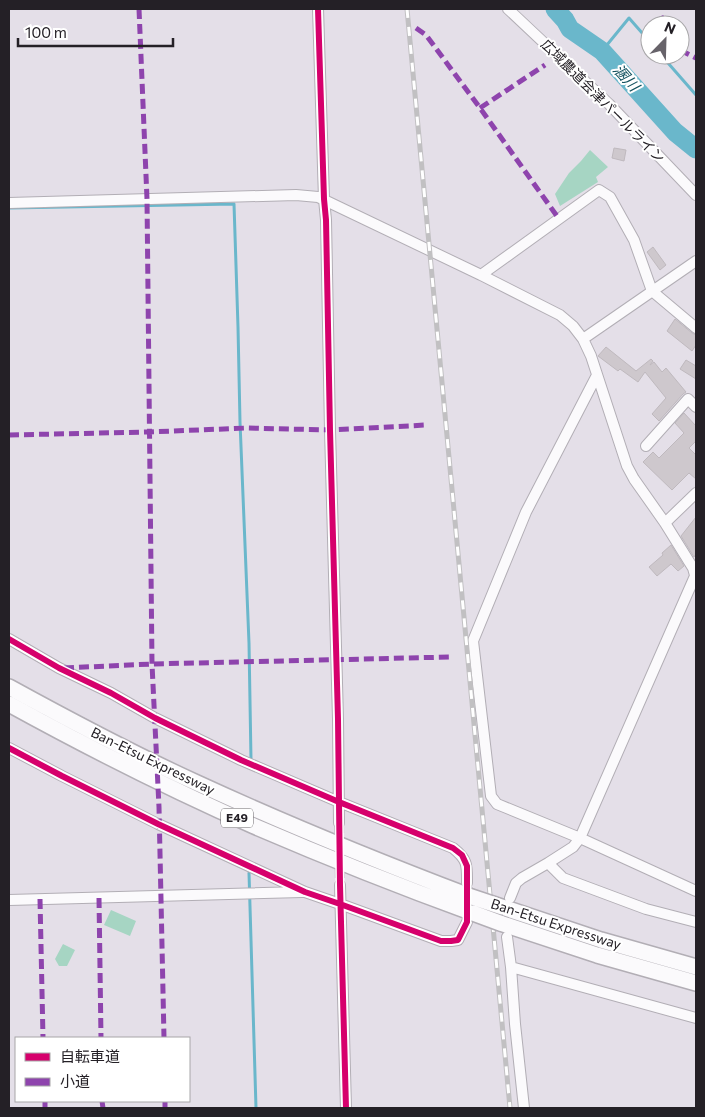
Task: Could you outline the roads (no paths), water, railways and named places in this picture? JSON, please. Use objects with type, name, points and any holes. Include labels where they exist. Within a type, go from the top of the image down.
[{"type":"highway","name":"Ban-Etsu Expressway","points":[[9,687],[131,751],[330,842],[401,870],[506,903],[601,940],[696,967]]},
{"type":"highway","name":"Ban-Etsu Expressway","points":[[9,704],[124,765],[254,826],[380,878],[470,918],[504,930],[696,983]]},
{"type":"street","points":[[318,9],[326,230],[339,823]]},
{"type":"street","name":"広域農道会津パールライン","points":[[508,9],[609,104],[696,195]]},
{"type":"street","points":[[481,275],[600,190],[610,197],[634,240],[652,292],[696,328]]},
{"type":"street","points":[[9,203],[312,196],[481,275],[560,315],[583,338],[591,356],[627,466],[695,572],[580,838],[573,847],[516,883],[506,903]]},
{"type":"street","points":[[583,338],[696,261]]},
{"type":"street","points":[[597,375],[526,512],[473,641],[491,796],[497,804],[580,838],[696,891]]},
{"type":"street","points":[[646,446],[688,399],[696,407]]},
{"type":"street","points":[[665,523],[696,492]]},
{"type":"street","points":[[9,639],[59,668],[112,693],[155,718],[252,765],[453,848],[462,855],[467,866],[468,890]]},
{"type":"street","points":[[9,748],[158,824],[305,892],[441,941],[458,940],[470,918]]},
{"type":"street","points":[[548,863],[563,878],[646,909],[696,922]]},
{"type":"street","points":[[340,885],[346,1108]]},
{"type":"street","points":[[9,900],[305,892]]},
{"type":"street","points":[[504,930],[511,967],[524,1108]]},
{"type":"street","points":[[511,967],[696,1018]]},
{"type":"waterway","name":"溷川","points":[[555,9],[570,29],[602,51],[675,132],[696,149]]},
{"type":"waterway","points":[[602,51],[629,18],[640,31]]},
{"type":"waterway","points":[[670,65],[696,95]]},
{"type":"waterway","points":[[9,208],[234,204],[249,643],[251,760]]},
{"type":"waterway","points":[[249,873],[256,1108]]},
{"type":"tunnel","points":[[339,823],[340,885]]},
{"type":"railway","points":[[407,9],[510,1108]]}]
